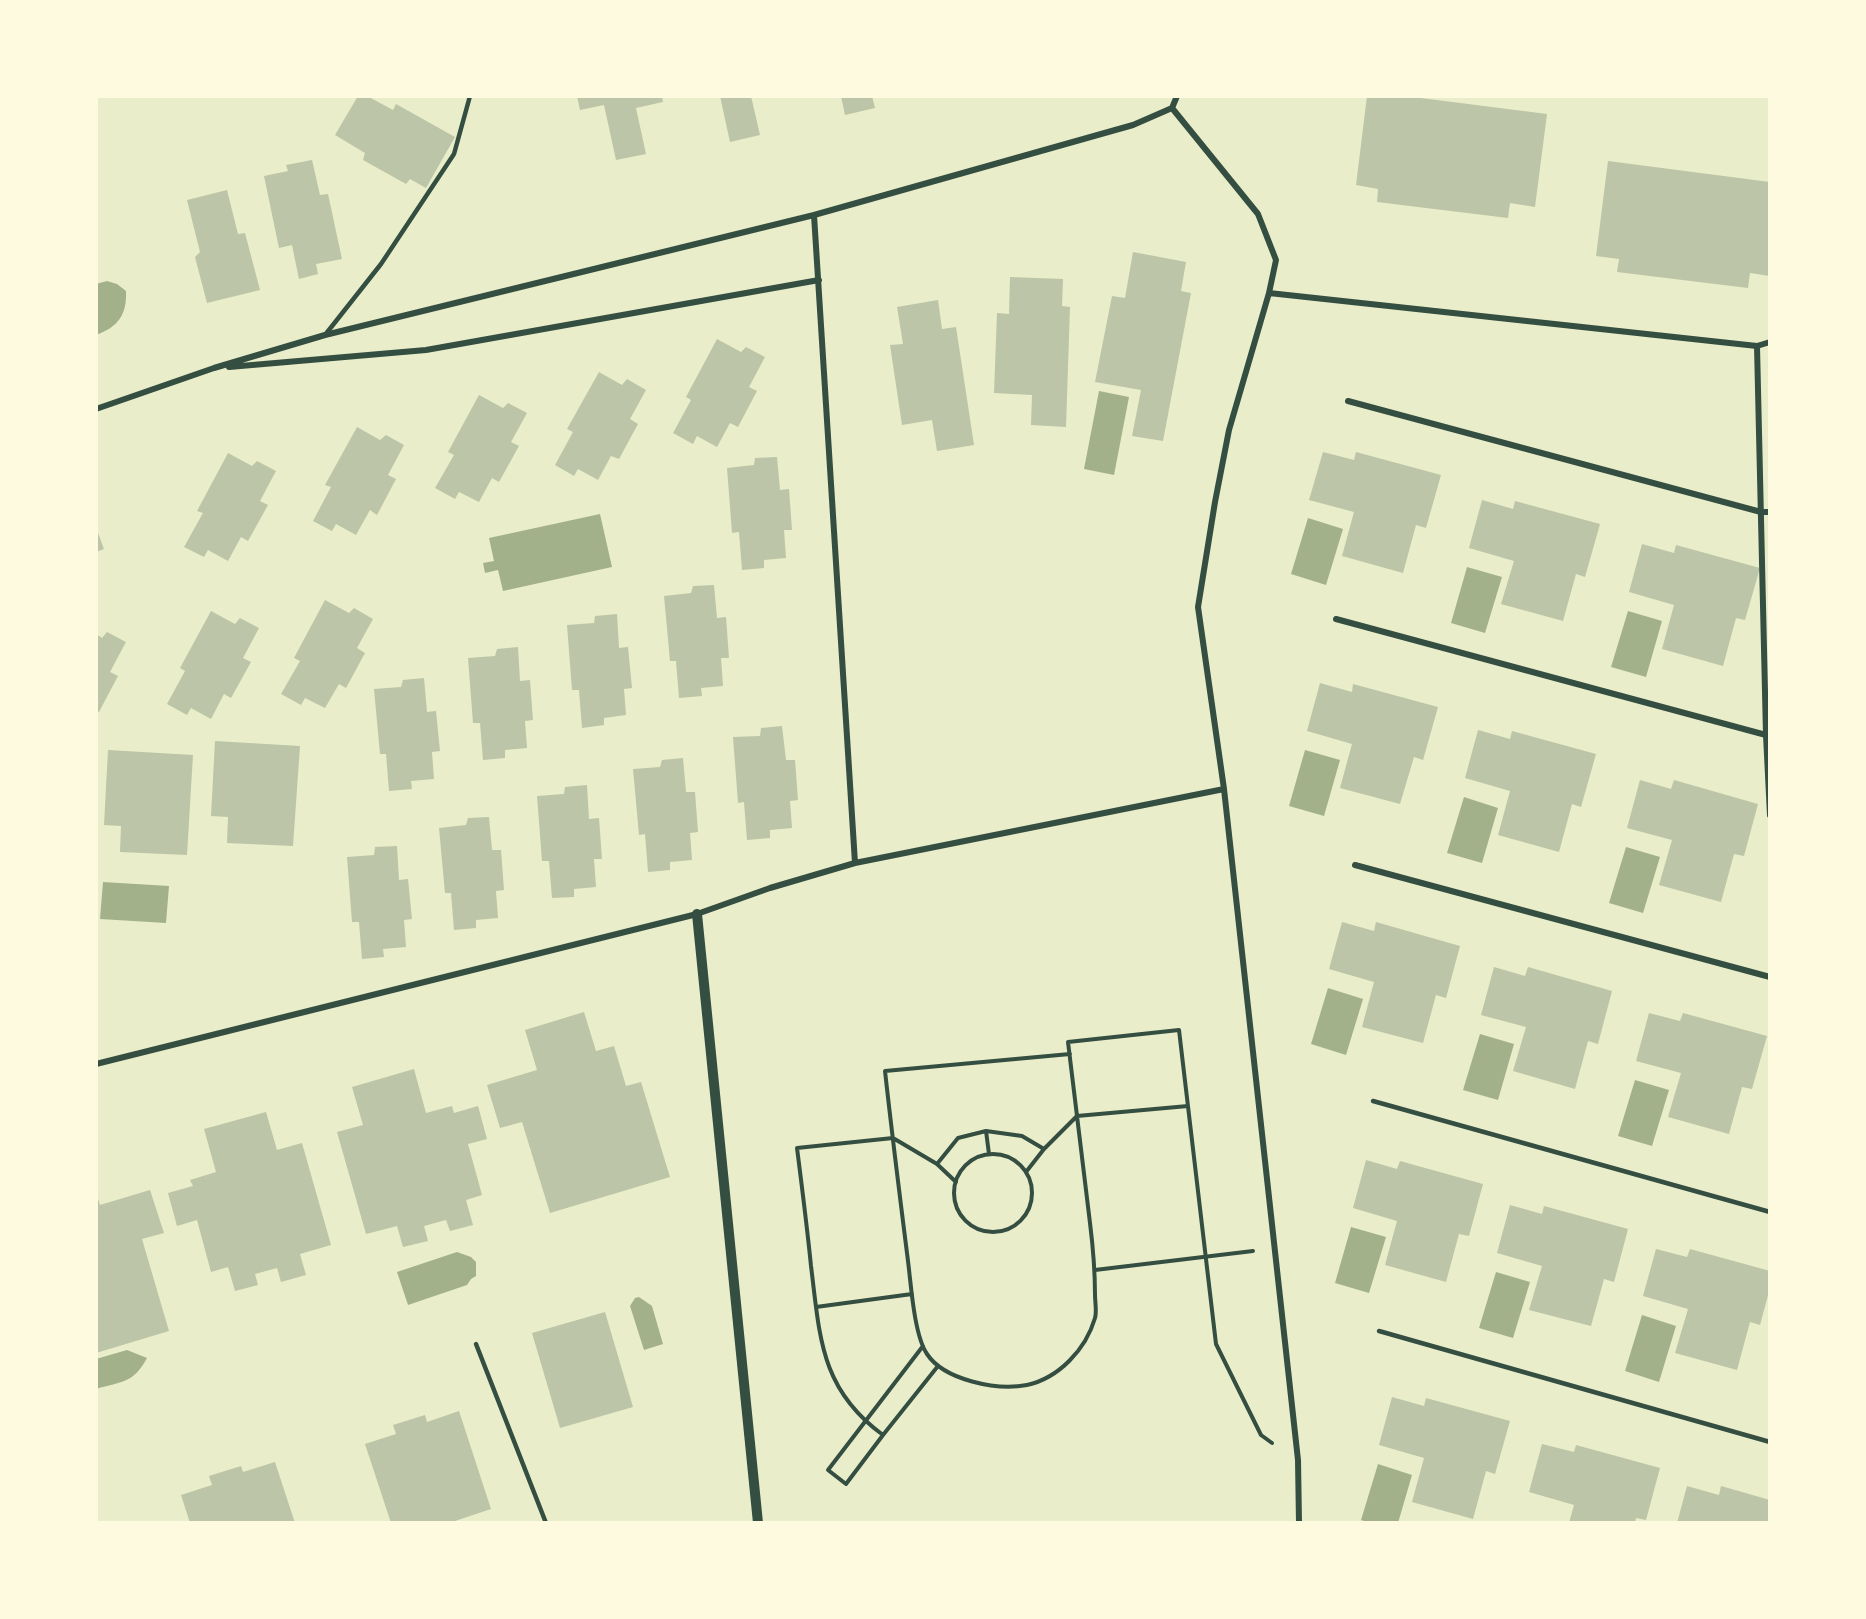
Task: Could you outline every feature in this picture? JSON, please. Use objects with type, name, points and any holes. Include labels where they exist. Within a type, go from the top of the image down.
[{"type":"street","points":[[96,409],[214,368],[325,335],[814,215],[1133,125],[1172,108],[1177,96]]},
{"type":"street","points":[[1172,108],[1258,214],[1276,260],[1269,293],[1229,430],[1198,608],[1224,789],[1298,1460],[1299,1523]]},
{"type":"street","points":[[814,215],[855,863]]},
{"type":"street","points":[[214,368],[426,350],[819,280]]},
{"type":"street","points":[[1269,293],[1757,346],[1770,342]]},
{"type":"street","points":[[1757,346],[1768,703],[1766,735],[1770,814]]},
{"type":"street","points":[[1348,402],[1761,512],[1770,512]]},
{"type":"street","points":[[1336,619],[1766,735]]},
{"type":"street","points":[[96,1064],[698,914],[770,888],[855,863],[1224,789]]},
{"type":"street","points":[[1355,865],[1770,977]]},
{"type":"street","points":[[698,914],[758,1523]]},
{"type":"lane","points":[[325,335],[381,264],[454,154],[470,96]]},
{"type":"lane","points":[[1373,1101],[1770,1212]]},
{"type":"lane","points":[[1379,1331],[1770,1442]]},
{"type":"lane","points":[[476,1344],[546,1523]]},
{"type":"path","points":[[1070,1054],[885,1071],[914,1311],[926,1353],[938,1366],[969,1381],[998,1386],[1025,1385],[1051,1375],[1072,1358],[1090,1332],[1096,1316],[1095,1270],[1070,1054],[1068,1042],[1179,1030],[1216,1344],[1260,1435],[1298,1460]]},
{"type":"path","points":[[1026,1172],[1044,1149],[1077,1116],[1188,1106]]},
{"type":"path","points":[[937,1164],[958,1138],[986,1131],[1022,1136],[1044,1149]]},
{"type":"path","points":[[986,1131],[989,1154]]},
{"type":"path","points":[[883,1435],[865,1422],[854,1410],[827,1364],[820,1337],[797,1148],[893,1137],[937,1164],[956,1182]]},
{"type":"path","points":[[989,1154],[1010,1158],[1019,1164],[1026,1172],[1032,1192],[1027,1213],[1020,1221],[1001,1232],[978,1229],[969,1223],[961,1214],[954,1193],[960,1172],[968,1163],[989,1154]]},
{"type":"path","points":[[1095,1270],[1274,1248]]},
{"type":"path","points":[[816,1307],[912,1294]]},
{"type":"path","points":[[923,1345],[828,1470],[846,1484],[938,1366]]},
{"type":"shaded area","points":[[107,281],[117,284],[126,291],[125,307],[115,324],[96,335],[96,284]]},
{"type":"shaded area","points":[[1099,391],[1129,397],[1114,475],[1084,469]]},
{"type":"shaded area","points":[[600,514],[612,567],[503,591],[498,570],[485,573],[483,563],[494,561],[489,538]]},
{"type":"shaded area","points":[[1308,518],[1343,529],[1326,585],[1291,574]]},
{"type":"shaded area","points":[[1467,567],[1502,577],[1485,633],[1451,623]]},
{"type":"shaded area","points":[[1628,611],[1662,621],[1646,677],[1611,667]]},
{"type":"shaded area","points":[[1305,750],[1340,760],[1324,816],[1289,806]]},
{"type":"shaded area","points":[[1464,797],[1498,808],[1482,863],[1447,853]]},
{"type":"shaded area","points":[[1626,847],[1660,857],[1643,913],[1609,903]]},
{"type":"shaded area","points":[[103,882],[169,886],[166,923],[100,919]]},
{"type":"shaded area","points":[[1328,988],[1363,999],[1346,1055],[1311,1044]]},
{"type":"shaded area","points":[[1480,1034],[1514,1044],[1498,1100],[1463,1090]]},
{"type":"shaded area","points":[[1635,1080],[1669,1090],[1652,1146],[1618,1136]]},
{"type":"shaded area","points":[[1351,1227],[1386,1237],[1369,1293],[1335,1283]]},
{"type":"shaded area","points":[[457,1252],[471,1257],[476,1262],[476,1276],[467,1285],[408,1305],[397,1272]]},
{"type":"shaded area","points":[[1496,1272],[1530,1282],[1513,1338],[1479,1328]]},
{"type":"shaded area","points":[[639,1297],[652,1306],[663,1344],[644,1350],[630,1306],[635,1298]]},
{"type":"shaded area","points":[[1642,1315],[1676,1326],[1659,1382],[1625,1371]]},
{"type":"shaded area","points":[[127,1350],[147,1358],[137,1373],[120,1383],[96,1389],[96,1359]]},
{"type":"shaded area","points":[[1378,1464],[1412,1475],[1398,1523],[1370,1523],[1361,1520]]},
{"type":"building","points":[[358,96],[367,96],[393,110],[396,104],[455,137],[426,188],[410,179],[406,184],[363,160],[365,153],[335,135]]},
{"type":"building","points":[[577,96],[662,96],[663,102],[636,108],[646,154],[616,160],[604,105],[580,110]]},
{"type":"building","points":[[720,96],[751,96],[760,135],[730,142]]},
{"type":"building","points":[[841,96],[872,96],[875,108],[845,115]]},
{"type":"building","points":[[1367,96],[1405,96],[1547,114],[1535,207],[1510,203],[1508,218],[1377,202],[1378,189],[1356,185]]},
{"type":"building","points":[[312,160],[320,195],[328,194],[342,259],[316,264],[318,274],[299,279],[292,245],[279,248],[264,176],[288,171],[286,165]]},
{"type":"building","points":[[1608,161],[1770,182],[1770,276],[1750,273],[1748,288],[1617,272],[1619,259],[1596,256]]},
{"type":"building","points":[[227,190],[238,234],[245,233],[260,290],[207,303],[195,257],[200,252],[187,200]]},
{"type":"building","points":[[1133,252],[1186,262],[1181,291],[1191,293],[1163,441],[1132,436],[1141,390],[1095,382],[1112,296],[1125,298]]},
{"type":"building","points":[[1010,277],[1063,279],[1062,306],[1070,307],[1066,427],[1031,425],[1032,395],[994,393],[997,313],[1009,314]]},
{"type":"building","points":[[938,300],[942,329],[956,327],[974,445],[937,451],[932,420],[902,425],[890,345],[903,344],[897,307]]},
{"type":"building","points":[[717,339],[741,352],[746,347],[765,357],[749,387],[757,391],[738,427],[730,423],[717,447],[697,436],[693,444],[673,433],[691,400],[686,397]]},
{"type":"building","points":[[599,372],[622,385],[627,379],[646,390],[630,419],[638,424],[619,459],[611,456],[598,480],[578,469],[574,476],[555,465],[573,432],[567,429]]},
{"type":"building","points":[[479,395],[503,408],[508,403],[527,413],[511,442],[519,446],[499,482],[492,478],[479,502],[459,492],[455,499],[435,488],[454,455],[448,452]]},
{"type":"building","points":[[357,427],[380,440],[386,435],[404,445],[388,475],[396,479],[377,515],[370,510],[356,535],[336,524],[332,531],[313,521],[331,487],[325,485]]},
{"type":"building","points":[[1323,452],[1354,460],[1356,452],[1441,475],[1426,528],[1416,525],[1403,573],[1342,556],[1354,512],[1309,500]]},
{"type":"building","points":[[228,453],[252,466],[257,461],[276,471],[260,501],[268,505],[248,541],[241,537],[228,561],[208,550],[204,557],[184,547],[203,513],[197,511]]},
{"type":"building","points":[[777,457],[780,490],[789,489],[792,530],[784,530],[786,558],[764,560],[764,568],[742,570],[739,532],[732,533],[727,468],[754,465],[755,458]]},
{"type":"building","points":[[1482,500],[1513,509],[1515,501],[1600,524],[1585,577],[1576,574],[1563,621],[1501,604],[1514,561],[1469,548]]},
{"type":"building","points":[[96,528],[104,549],[96,552]]},
{"type":"building","points":[[1642,544],[1674,553],[1676,545],[1760,568],[1745,620],[1736,618],[1723,666],[1662,649],[1674,605],[1629,592]]},
{"type":"building","points":[[714,585],[717,618],[726,617],[729,658],[721,658],[723,686],[701,688],[702,696],[679,698],[676,661],[670,661],[664,596],[691,593],[693,586]]},
{"type":"building","points":[[325,600],[349,613],[354,608],[373,619],[357,648],[365,653],[346,688],[339,684],[325,708],[305,698],[301,705],[281,694],[300,661],[294,658]]},
{"type":"building","points":[[211,611],[235,624],[240,618],[259,628],[243,658],[251,662],[231,698],[224,694],[211,719],[191,708],[187,715],[167,704],[185,671],[180,668]]},
{"type":"building","points":[[617,614],[619,648],[628,647],[632,688],[624,689],[626,715],[604,718],[604,725],[582,728],[579,690],[572,690],[567,625],[594,623],[595,616]]},
{"type":"building","points":[[107,632],[126,642],[110,672],[118,676],[99,712],[96,711],[96,634],[102,638]]},
{"type":"building","points":[[518,647],[520,681],[530,680],[533,720],[525,721],[527,748],[505,750],[505,758],[483,760],[480,723],[473,723],[468,658],[495,656],[497,649]]},
{"type":"building","points":[[424,678],[427,712],[436,711],[440,751],[432,752],[434,779],[411,781],[412,789],[389,791],[386,754],[380,754],[374,689],[401,687],[403,680]]},
{"type":"building","points":[[1320,683],[1352,692],[1353,684],[1438,707],[1423,760],[1414,757],[1400,804],[1340,788],[1352,744],[1307,731]]},
{"type":"building","points":[[782,726],[786,760],[795,760],[798,800],[790,801],[792,828],[770,830],[770,838],[747,840],[744,802],[738,803],[733,737],[760,736],[761,728]]},
{"type":"building","points":[[1478,730],[1510,739],[1512,731],[1596,754],[1581,807],[1572,804],[1559,852],[1498,835],[1510,791],[1465,778]]},
{"type":"building","points":[[215,741],[300,746],[293,846],[227,843],[228,817],[211,816]]},
{"type":"building","points":[[108,750],[193,755],[187,855],[120,852],[121,826],[104,825]]},
{"type":"building","points":[[683,758],[686,792],[695,792],[698,832],[690,833],[692,860],[670,862],[670,870],[648,872],[645,834],[639,835],[633,769],[660,767],[662,760]]},
{"type":"building","points":[[1640,780],[1671,789],[1674,780],[1758,804],[1744,856],[1734,854],[1721,902],[1659,885],[1672,840],[1627,828]]},
{"type":"building","points":[[587,785],[589,819],[599,818],[602,859],[594,859],[596,887],[574,889],[574,897],[552,898],[549,861],[542,861],[537,796],[564,794],[565,787]]},
{"type":"building","points":[[489,817],[492,850],[501,850],[504,890],[496,891],[498,918],[476,920],[476,928],[454,930],[451,893],[445,893],[439,828],[466,825],[468,818]]},
{"type":"building","points":[[397,846],[399,880],[408,879],[412,919],[404,920],[406,947],[383,949],[384,957],[362,959],[359,922],[352,922],[347,857],[374,855],[375,847]]},
{"type":"building","points":[[1342,922],[1374,931],[1376,922],[1460,946],[1446,998],[1436,995],[1423,1043],[1362,1027],[1374,982],[1329,969]]},
{"type":"building","points":[[1494,967],[1525,976],[1528,967],[1612,991],[1598,1044],[1588,1041],[1575,1089],[1513,1071],[1526,1027],[1481,1015]]},
{"type":"building","points":[[584,1012],[596,1051],[614,1046],[626,1086],[641,1082],[670,1177],[550,1213],[522,1122],[500,1128],[487,1085],[537,1070],[525,1030]]},
{"type":"building","points":[[1649,1013],[1680,1021],[1683,1013],[1767,1036],[1752,1089],[1742,1087],[1729,1134],[1668,1117],[1681,1073],[1636,1061]]},
{"type":"building","points":[[414,1069],[426,1113],[452,1106],[454,1113],[478,1106],[487,1139],[468,1144],[482,1195],[466,1200],[473,1225],[450,1231],[446,1220],[424,1226],[428,1241],[403,1247],[397,1226],[366,1234],[337,1132],[363,1125],[352,1087]]},
{"type":"building","points":[[266,1112],[277,1150],[302,1143],[331,1245],[300,1254],[306,1275],[281,1282],[277,1268],[255,1274],[258,1285],[235,1291],[228,1267],[211,1272],[197,1220],[177,1226],[168,1193],[193,1186],[190,1180],[216,1172],[204,1129]]},
{"type":"building","points":[[1366,1160],[1397,1169],[1400,1161],[1483,1184],[1469,1236],[1459,1234],[1446,1282],[1385,1265],[1397,1221],[1353,1208]]},
{"type":"building","points":[[150,1190],[164,1233],[142,1239],[169,1331],[96,1353],[96,1192],[100,1205]]},
{"type":"building","points":[[1510,1205],[1542,1214],[1544,1206],[1628,1229],[1614,1282],[1604,1279],[1591,1326],[1529,1310],[1542,1266],[1497,1253]]},
{"type":"building","points":[[1656,1249],[1687,1257],[1690,1249],[1770,1271],[1770,1288],[1760,1325],[1750,1322],[1737,1370],[1675,1353],[1688,1309],[1643,1296]]},
{"type":"building","points":[[605,1312],[633,1407],[560,1428],[532,1333]]},
{"type":"building","points":[[1392,1397],[1424,1406],[1426,1398],[1510,1421],[1495,1474],[1486,1471],[1473,1519],[1412,1502],[1424,1458],[1379,1445]]},
{"type":"building","points":[[459,1411],[491,1509],[449,1523],[391,1523],[365,1444],[396,1434],[393,1425],[425,1415],[427,1422]]},
{"type":"building","points":[[1542,1444],[1574,1452],[1576,1445],[1660,1468],[1646,1520],[1636,1518],[1635,1523],[1569,1523],[1574,1505],[1529,1492]]},
{"type":"building","points":[[275,1462],[295,1523],[190,1523],[181,1495],[212,1485],[209,1476],[241,1466],[243,1472]]},
{"type":"building","points":[[1687,1486],[1719,1495],[1721,1486],[1770,1500],[1770,1523],[1677,1523]]}]
